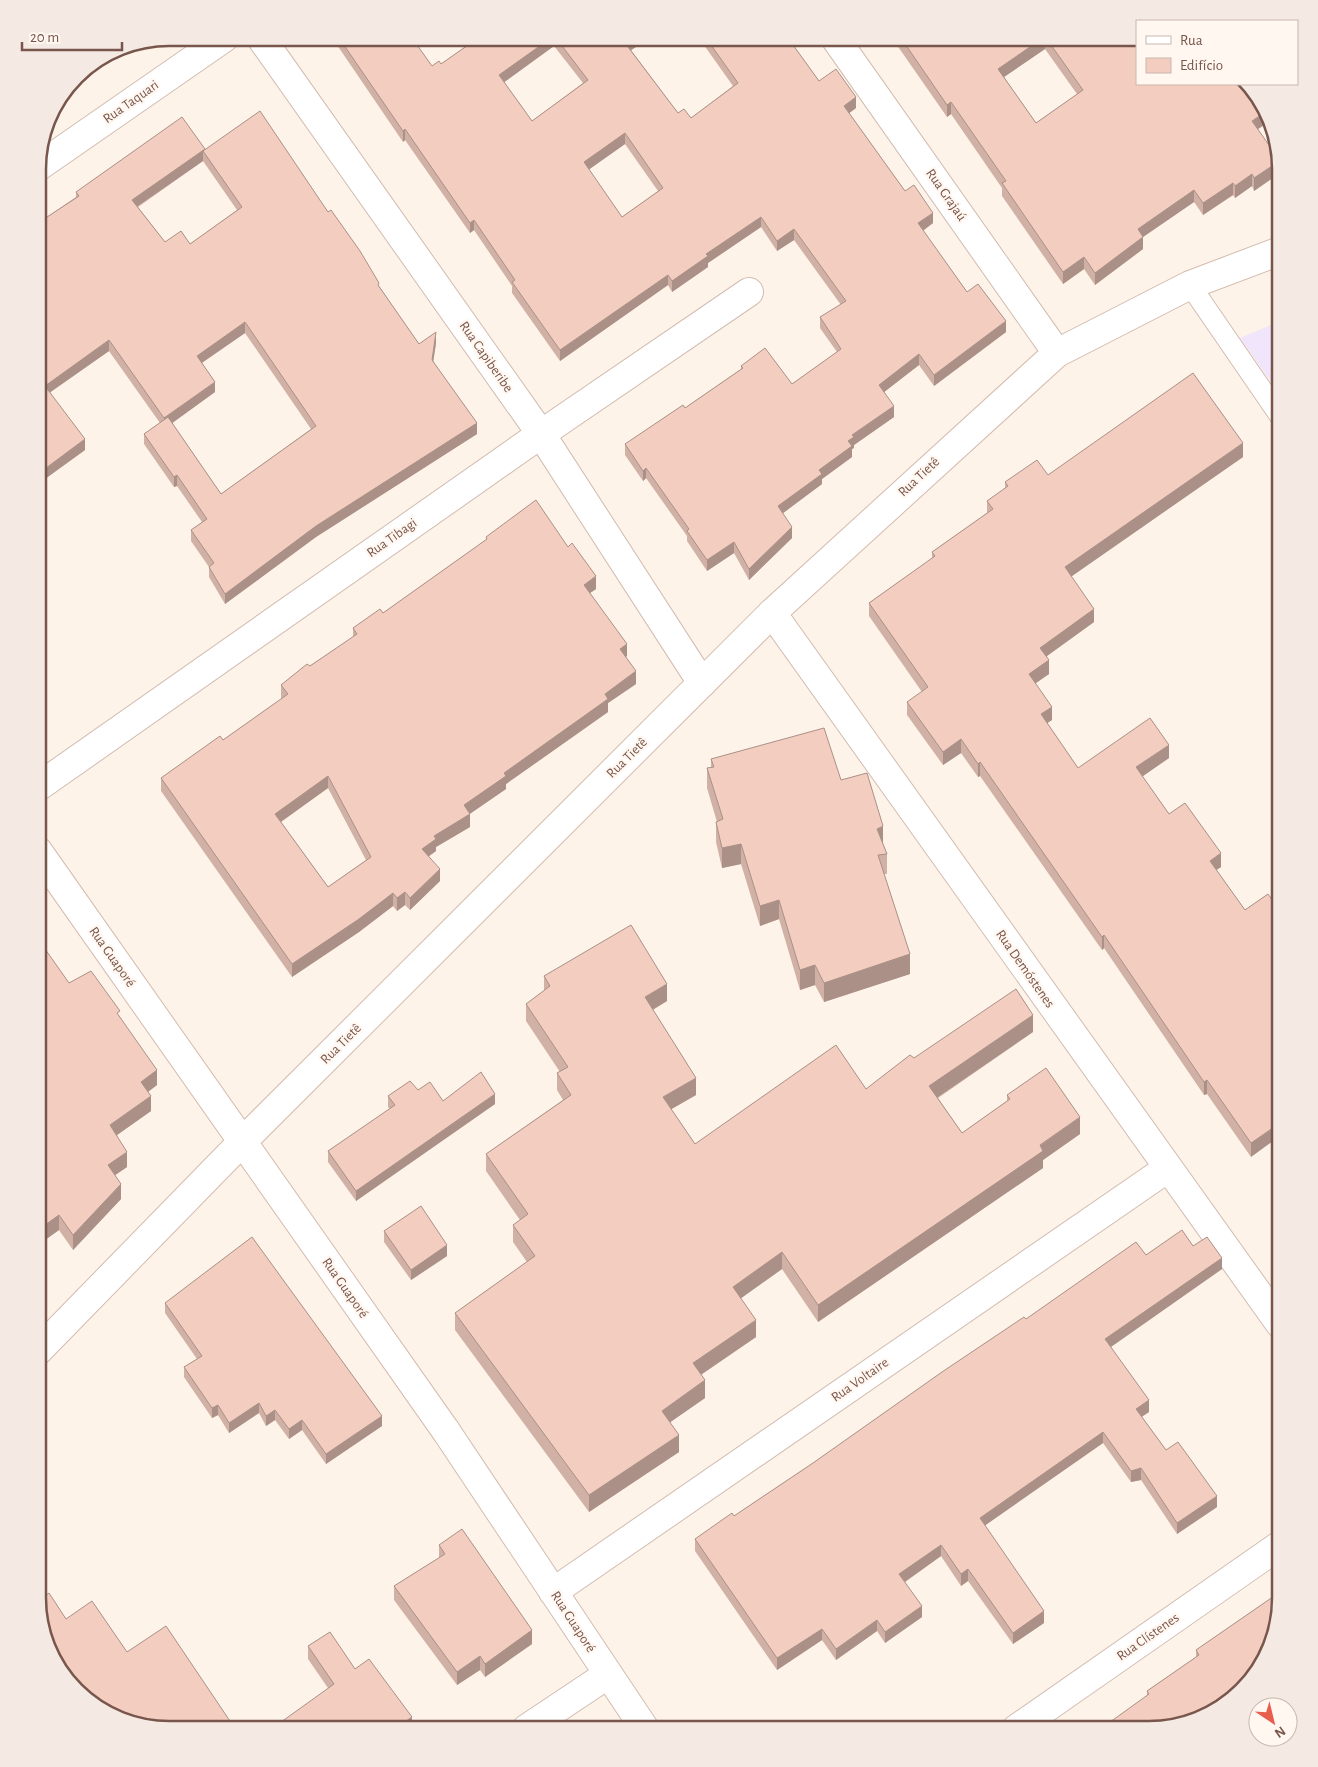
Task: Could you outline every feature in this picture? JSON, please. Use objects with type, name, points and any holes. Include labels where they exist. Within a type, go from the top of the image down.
[{"type":"street","name":"Rua Taquari","points":[[47,161],[211,47]]},
{"type":"street","name":"Rua Capiberibe","points":[[266,47],[540,434],[702,682]]},
{"type":"street","name":"Rua Grajaú","points":[[841,47],[1057,353]]},
{"type":"street","name":"Rua Tietê","points":[[46,1343],[242,1142],[772,613],[1057,353],[1190,286],[1272,254]]},
{"type":"street","name":"Rua Tibagi","points":[[47,781],[540,434],[749,292]]},
{"type":"street","name":"Rua Demóstenes","points":[[772,613],[1272,1313]]},
{"type":"street","name":"Rua Guaporé","points":[[47,863],[446,1431],[639,1721]]},
{"type":"street","name":"Rua Voltaire","points":[[553,1592],[1168,1168]]},
{"type":"street","name":"Rua Clístenes","points":[[1029,1721],[1272,1551]]},
{"type":"street","points":[[539,1721],[608,1675]]},
{"type":"lane","points":[[1190,286],[1272,404]]},
{"type":"shaded area","points":[[1272,324],[1272,384],[1240,338]]},
{"type":"building","points":[[345,47],[418,47],[432,66],[439,61],[441,64],[465,47],[538,47],[499,75],[532,121],[588,80],[563,47],[628,47],[678,113],[684,109],[691,118],[738,83],[712,47],[794,47],[819,81],[836,69],[856,97],[844,106],[905,191],[914,185],[933,213],[918,223],[967,292],[978,284],[1006,321],[934,375],[919,354],[879,385],[894,406],[852,435],[854,437],[848,441],[852,446],[819,470],[822,474],[778,506],[792,527],[749,569],[734,542],[707,560],[687,531],[689,529],[646,468],[643,471],[625,444],[683,405],[685,408],[743,368],[741,366],[765,348],[792,384],[841,349],[820,317],[846,301],[794,229],[777,241],[761,217],[706,254],[708,256],[672,281],[668,275],[560,350],[512,282],[515,280],[474,220],[470,223],[405,129],[403,131]],"holes":[[[625,133],[663,188],[622,217],[584,162]]]},
{"type":"building","points":[[907,47],[1030,47],[998,69],[1036,123],[1083,90],[1052,47],[1136,47],[1136,85],[1238,85],[1251,101],[1259,116],[1252,121],[1269,145],[1272,166],[1254,178],[1252,174],[1235,186],[1233,183],[1203,203],[1194,190],[1138,229],[1143,237],[1095,273],[1084,257],[1063,272],[1002,183],[1006,181],[951,102],[947,105]]},
{"type":"building","points":[[260,111],[328,212],[331,210],[360,251],[379,283],[378,285],[419,344],[436,332],[432,360],[477,423],[316,526],[225,594],[209,567],[214,563],[191,530],[207,519],[177,475],[174,477],[144,434],[168,417],[221,494],[316,426],[245,322],[197,356],[215,382],[164,418],[109,340],[47,385],[47,217],[79,196],[76,192],[182,117],[205,149],[132,200],[165,242],[181,231],[190,244],[242,207],[203,151]]},
{"type":"building","points":[[1193,373],[1243,443],[1065,567],[1094,609],[1040,648],[1049,660],[1029,674],[1052,707],[1041,714],[1078,768],[1150,718],[1169,745],[1136,767],[1169,814],[1185,803],[1221,853],[1210,861],[1245,910],[1268,894],[1272,900],[1272,1129],[1251,1143],[1207,1080],[1204,1082],[1104,935],[1102,937],[980,762],[978,764],[961,739],[943,752],[907,702],[928,687],[869,603],[935,556],[932,552],[993,509],[987,501],[1008,486],[1005,482],[1037,460],[1048,475]]},
{"type":"building","points":[[47,388],[85,439],[47,467]]},
{"type":"building","points":[[536,500],[568,547],[572,543],[596,576],[584,585],[627,644],[620,649],[636,671],[605,694],[608,699],[504,773],[506,776],[464,805],[470,814],[434,836],[436,839],[422,849],[440,869],[410,898],[405,892],[397,898],[393,893],[359,919],[292,964],[161,778],[220,736],[223,740],[288,694],[281,685],[307,664],[310,666],[357,634],[353,628],[380,609],[383,613],[487,539],[486,537]],"holes":[[[328,776],[371,857],[328,887],[275,814]]]},
{"type":"building","points":[[824,728],[841,780],[867,773],[883,826],[877,829],[887,854],[878,855],[910,954],[824,983],[815,965],[800,970],[779,900],[760,906],[741,844],[722,848],[716,822],[723,819],[707,768],[714,767],[711,759]]},
{"type":"building","points":[[631,925],[667,984],[645,997],[696,1078],[663,1097],[695,1144],[836,1045],[866,1089],[910,1055],[914,1058],[1016,989],[1033,1015],[929,1086],[962,1133],[1010,1099],[1007,1095],[1046,1068],[1080,1117],[1040,1145],[1043,1151],[818,1305],[782,1252],[733,1287],[756,1320],[693,1363],[705,1380],[662,1411],[679,1435],[589,1495],[455,1313],[535,1256],[513,1225],[528,1214],[486,1154],[571,1095],[557,1073],[568,1067],[526,1004],[550,986],[544,976]]},
{"type":"building","points":[[46,951],[69,983],[91,971],[120,1011],[117,1013],[157,1070],[141,1082],[151,1096],[110,1125],[127,1152],[108,1165],[121,1184],[73,1235],[59,1215],[46,1224]]},
{"type":"building","points":[[481,1072],[495,1094],[356,1191],[328,1151],[395,1105],[388,1096],[410,1081],[418,1090],[430,1082],[443,1101]]},
{"type":"building","points":[[421,1206],[447,1245],[411,1270],[384,1231]]},
{"type":"building","points":[[1182,1230],[1193,1246],[1207,1237],[1222,1258],[1105,1339],[1149,1400],[1136,1409],[1166,1450],[1178,1442],[1217,1496],[1177,1523],[1141,1468],[1131,1471],[1103,1432],[980,1518],[1044,1611],[1013,1633],[968,1569],[961,1574],[941,1545],[899,1574],[922,1606],[885,1632],[877,1620],[836,1649],[822,1629],[777,1658],[695,1539],[732,1513],[734,1516],[813,1463],[942,1372],[1024,1317],[1026,1319],[1136,1242],[1146,1255]]},
{"type":"building","points":[[252,1237],[382,1416],[326,1454],[302,1420],[289,1429],[275,1410],[266,1416],[259,1403],[229,1423],[218,1405],[212,1408],[184,1367],[202,1356],[165,1303]]},
{"type":"building","points":[[462,1529],[532,1630],[485,1664],[480,1656],[457,1672],[394,1586],[445,1554],[439,1545]]},
{"type":"building","points":[[49,1593],[66,1619],[92,1601],[127,1652],[166,1626],[230,1721],[169,1721],[137,1717],[108,1704],[94,1695],[72,1673],[59,1652],[53,1638],[47,1614],[46,1595]]},
{"type":"building","points":[[1272,1598],[1269,1622],[1259,1652],[1251,1666],[1230,1690],[1203,1708],[1181,1717],[1149,1721],[1112,1721],[1149,1694],[1147,1691],[1199,1655],[1196,1650]]},
{"type":"building","points":[[330,1632],[355,1669],[369,1659],[412,1717],[406,1721],[283,1721],[334,1684],[308,1646]]}]
